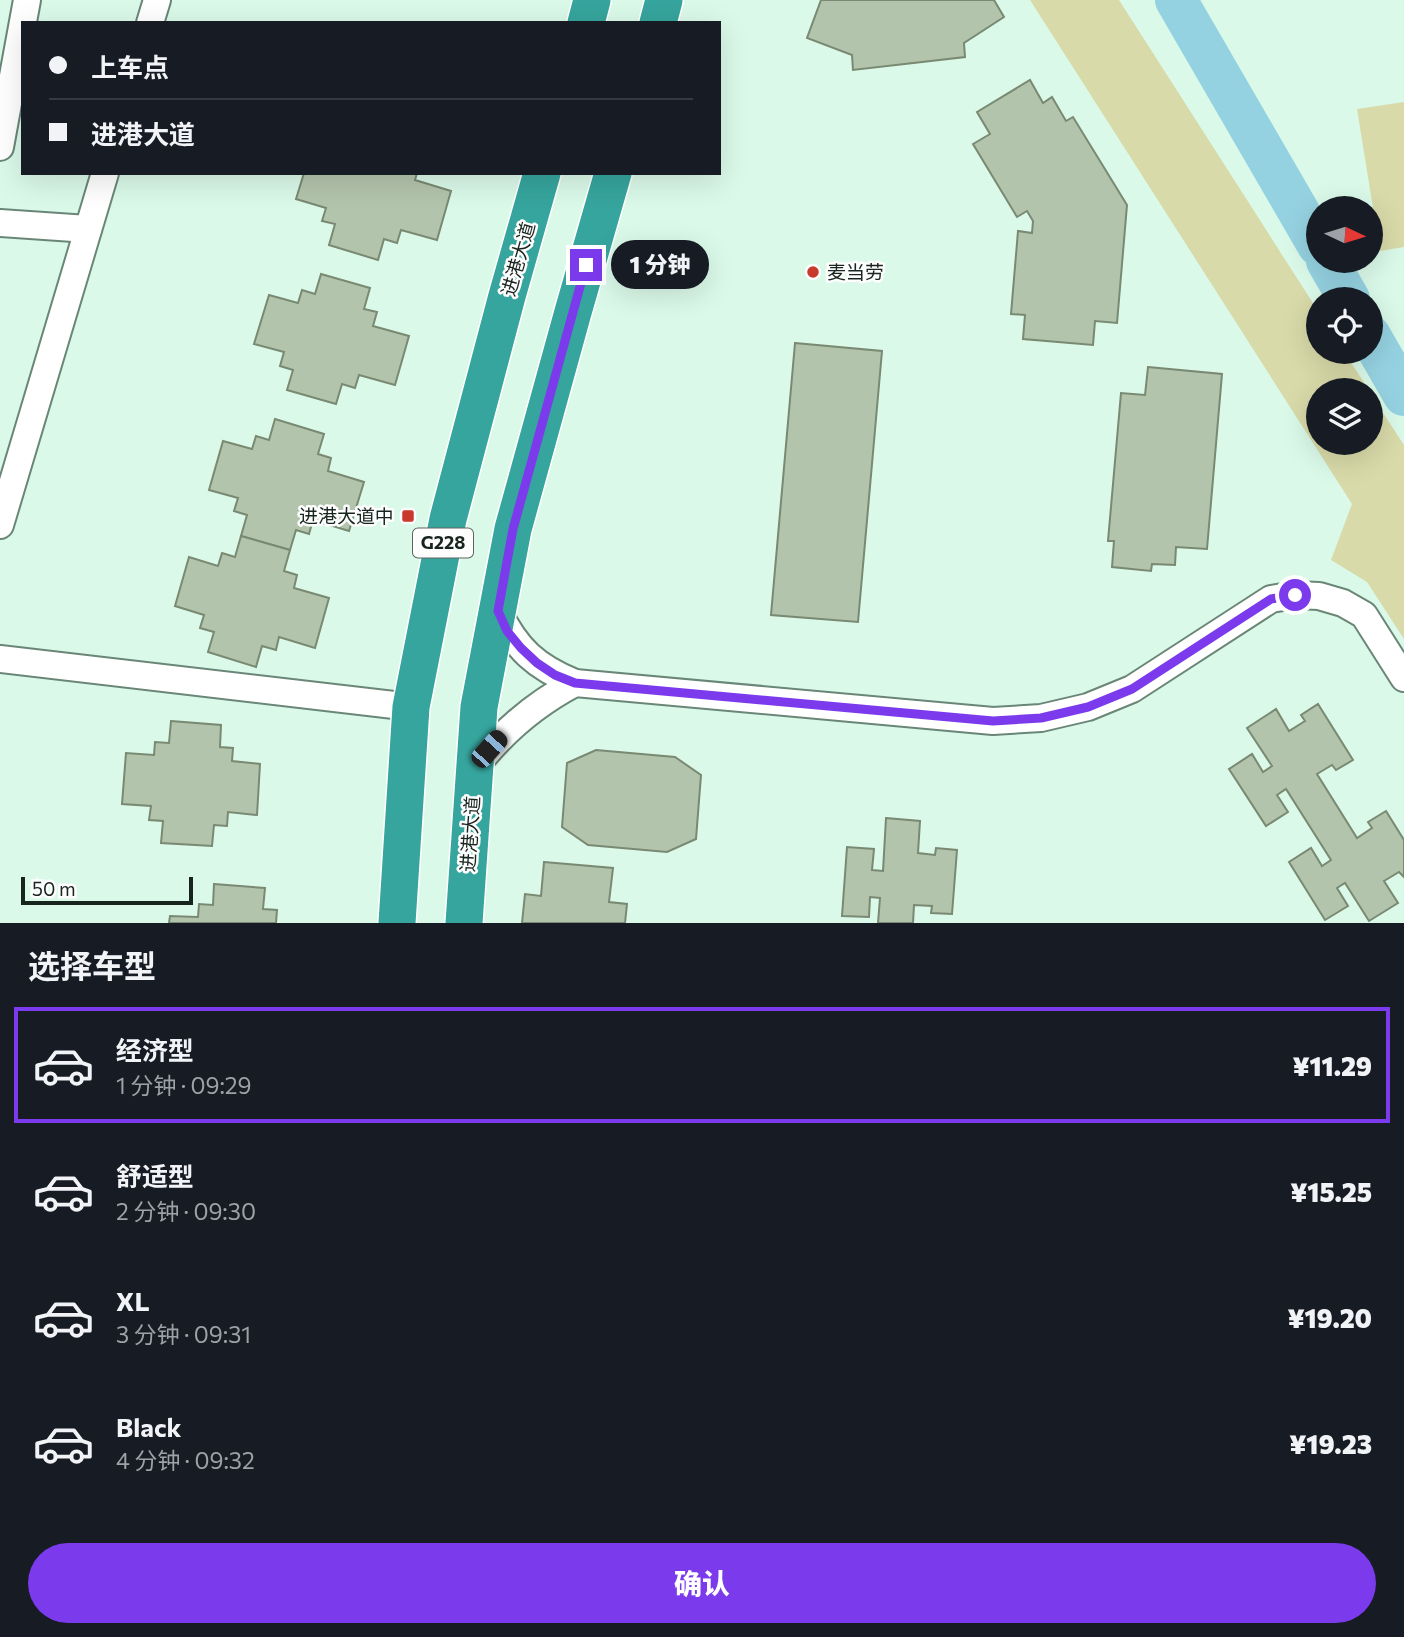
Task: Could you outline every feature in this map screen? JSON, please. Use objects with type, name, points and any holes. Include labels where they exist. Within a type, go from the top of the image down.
[{"type":"highway","points":[[587,21],[592,0]]},
{"type":"highway","points":[[658,21],[664,0]]},
{"type":"highway","name":"进港大道","points":[[397,923],[411,707],[448,519],[541,175]]},
{"type":"highway","name":"进港大道","points":[[464,923],[479,707],[513,529],[612,175]]},
{"type":"street","points":[[23,21],[27,0]]},
{"type":"street","points":[[151,21],[157,0]]},
{"type":"street","points":[[0,147],[21,33]]},
{"type":"street","points":[[0,525],[104,175]]},
{"type":"street","points":[[0,223],[89,229]]},
{"type":"street","points":[[498,611],[507,631],[537,663],[555,675],[575,683],[993,721],[1041,718],[1088,707],[1132,689],[1271,599],[1295,595],[1319,596],[1342,603],[1364,615],[1404,678]]},
{"type":"street","points":[[0,659],[411,707]]},
{"type":"street","points":[[475,767],[520,718],[575,683]]},
{"type":"green space","points":[[1030,0],[1119,0],[1306,292],[1306,364],[1352,364],[1361,378],[1306,378],[1306,432]]},
{"type":"green space","points":[[1404,102],[1404,247],[1383,250],[1383,196],[1371,196],[1357,109]]},
{"type":"green space","points":[[1383,413],[1404,445],[1404,639],[1367,582],[1331,560],[1352,504],[1321,455],[1383,455]]},
{"type":"building","points":[[821,0],[994,0],[1004,17],[964,43],[965,57],[853,70],[852,55],[807,38]]},
{"type":"building","points":[[1030,80],[1043,103],[1052,97],[1066,121],[1073,117],[1127,205],[1117,323],[1095,321],[1093,345],[1023,339],[1025,315],[1011,314],[1018,231],[1032,233],[1033,221],[1027,211],[1017,217],[973,144],[990,134],[977,112]]},
{"type":"building","points":[[303,175],[416,175],[415,180],[451,191],[437,240],[401,230],[397,243],[384,239],[378,260],[329,245],[335,224],[322,221],[326,208],[296,199]]},
{"type":"building","points":[[321,274],[370,288],[364,309],[377,312],[373,326],[409,336],[395,385],[359,375],[355,388],[342,384],[336,404],[287,390],[293,370],[280,366],[284,352],[254,344],[269,295],[298,303],[302,290],[315,294]]},
{"type":"building","points":[[795,343],[882,351],[858,622],[771,615]]},
{"type":"building","points":[[1148,367],[1222,374],[1207,549],[1176,547],[1175,565],[1152,564],[1151,571],[1112,567],[1114,541],[1108,541],[1121,393],[1145,395]]},
{"type":"building","points":[[275,419],[324,434],[318,454],[331,458],[328,471],[364,482],[349,531],[313,520],[309,534],[296,530],[290,550],[241,536],[247,515],[234,511],[238,498],[209,490],[223,441],[252,449],[256,436],[269,440]]},
{"type":"building","points":[[241,536],[290,550],[284,571],[297,575],[294,588],[329,598],[315,648],[279,637],[276,650],[262,646],[256,667],[208,652],[214,632],[200,628],[204,615],[175,606],[189,557],[218,566],[222,553],[235,557]]},
{"type":"building","points":[[1318,704],[1353,760],[1336,770],[1332,765],[1317,774],[1357,838],[1372,828],[1368,822],[1386,811],[1404,840],[1404,877],[1399,872],[1384,881],[1398,903],[1369,921],[1345,883],[1337,888],[1348,906],[1325,920],[1289,862],[1311,848],[1322,866],[1331,860],[1286,789],[1277,795],[1288,812],[1266,826],[1229,769],[1252,754],[1263,772],[1272,766],[1247,728],[1276,709],[1289,731],[1305,721],[1301,715]]},
{"type":"building","points":[[171,721],[221,725],[220,747],[233,748],[232,761],[260,764],[257,815],[228,812],[227,826],[214,825],[212,846],[161,843],[163,821],[149,820],[151,806],[122,804],[126,753],[154,755],[155,742],[169,743]]},
{"type":"building","points":[[596,750],[675,757],[701,775],[696,839],[667,852],[588,845],[562,827],[567,763]]},
{"type":"building","points":[[886,818],[920,821],[918,853],[935,855],[936,848],[957,850],[952,914],[931,913],[932,906],[914,905],[913,923],[878,923],[880,898],[870,897],[869,917],[842,916],[847,847],[874,849],[872,870],[883,871]]},
{"type":"building","points":[[544,862],[613,868],[609,902],[627,904],[625,923],[522,923],[525,894],[541,896]]},
{"type":"building","points":[[214,884],[265,888],[263,909],[277,910],[276,923],[169,923],[170,916],[198,917],[199,904],[213,905]]},
{"type":"waterway","points":[[1176,0],[1306,224]]},
{"type":"waterway","points":[[1334,273],[1342,287]]},
{"type":"waterway","points":[[1383,359],[1404,395]]},
{"type":"place","name":"麦当劳","points":[[813,272]]},
{"type":"place","name":"进港大道中","points":[[408,516]]},
{"type":"route","points":[[586,265],[513,529],[498,611],[507,631],[521,648],[555,675],[575,683],[993,721],[1041,718],[1088,707],[1132,689],[1271,599],[1295,595]]}]
